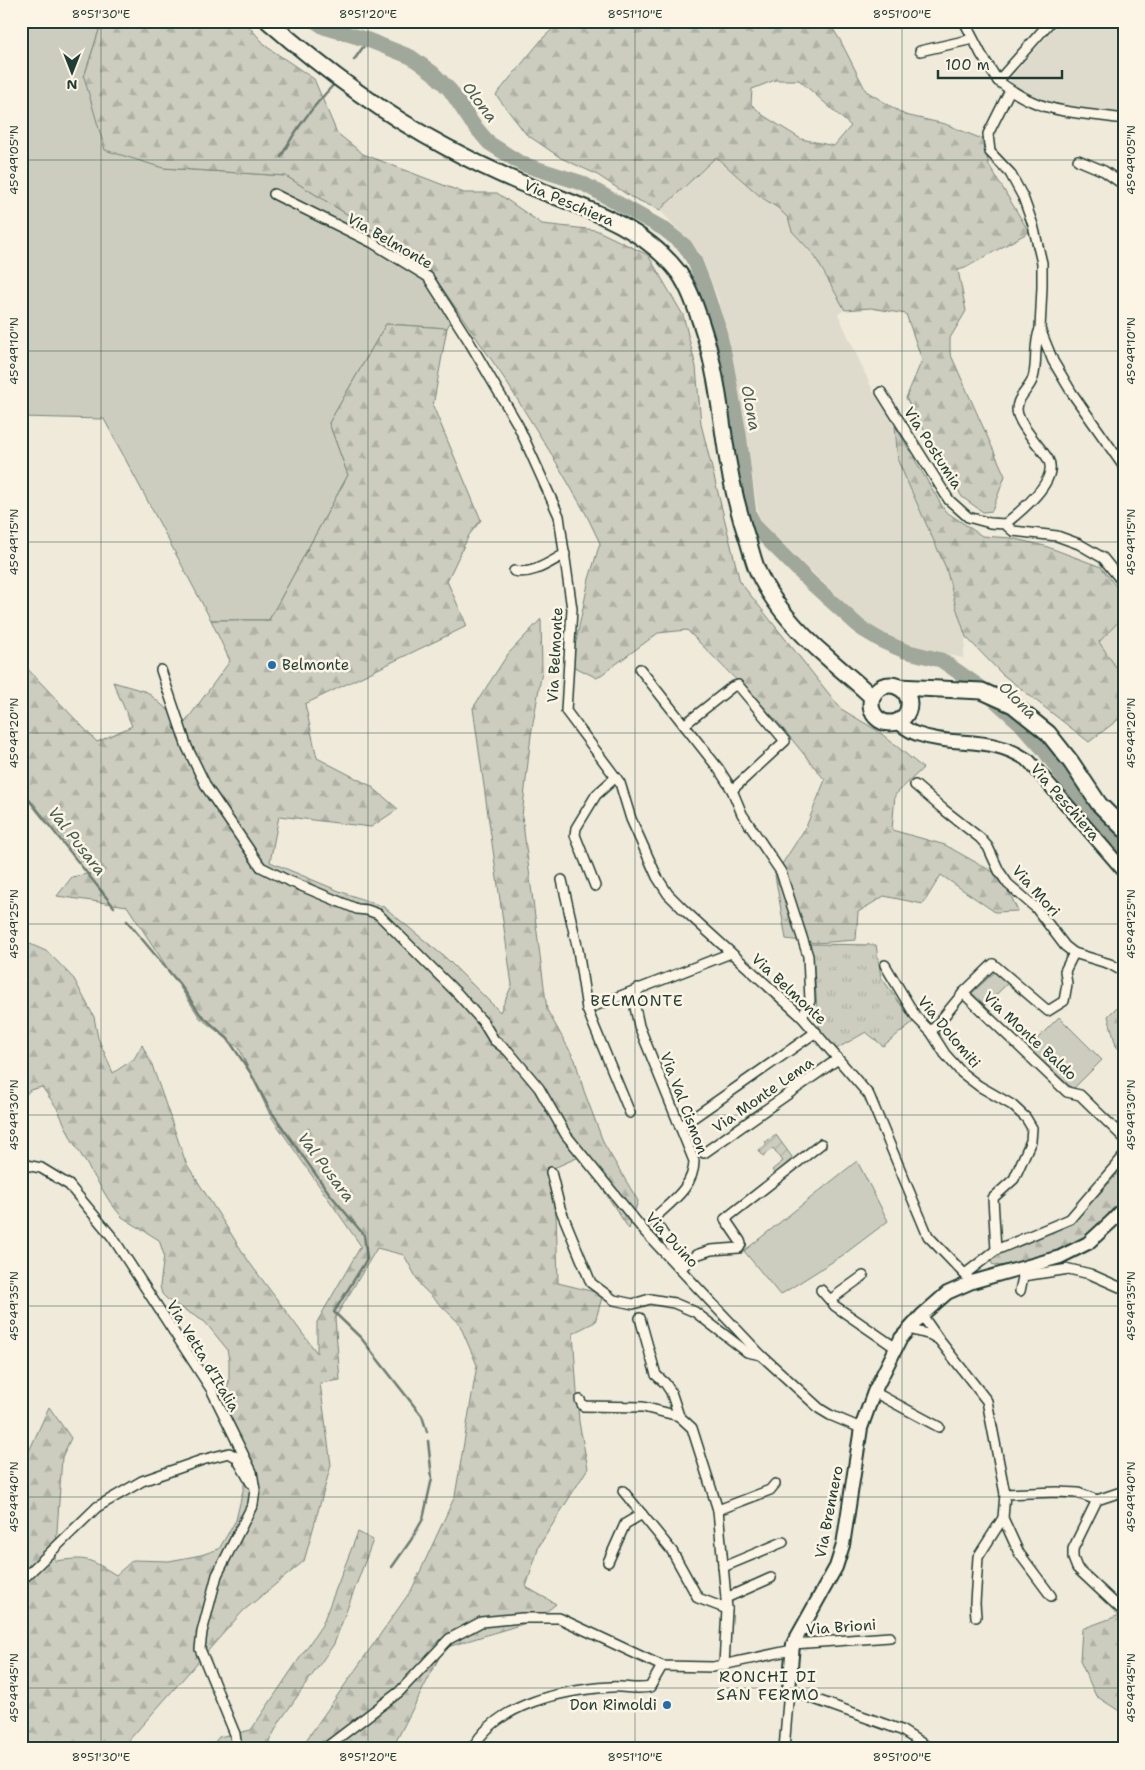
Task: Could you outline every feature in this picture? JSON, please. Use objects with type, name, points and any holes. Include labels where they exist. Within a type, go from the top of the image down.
[{"type":"main road","name":"Via Peschiera","points":[[268,21],[340,81],[387,113],[480,164],[521,183],[603,215],[630,230],[654,247],[679,274],[693,298],[710,349],[736,501],[758,572],[774,599],[794,626],[857,682],[877,692],[893,686],[982,691],[1013,705],[1048,733],[1071,762],[1099,804],[1124,829]]},
{"type":"main road","points":[[898,687],[906,695],[905,719]]},
{"type":"main road","points":[[905,719],[931,688]]},
{"type":"main road","name":"Via Peschiera","points":[[877,692],[871,708],[876,718],[886,723],[905,719]]},
{"type":"street","points":[[964,21],[998,81],[1010,90],[1033,102],[1059,109],[1124,119]]},
{"type":"street","points":[[998,81],[1051,21]]},
{"type":"street","points":[[920,51],[973,39]]},
{"type":"street","points":[[1005,524],[1040,490],[1050,477],[1051,470],[1049,461],[1018,415],[1017,405],[1021,396],[1030,387],[1034,376],[1036,338],[1040,329],[1042,263],[1033,225],[1023,197],[1010,173],[990,152],[988,134],[1010,90]]},
{"type":"street","points":[[1078,160],[1104,171],[1124,185]]},
{"type":"street","name":"Via Belmonte","points":[[274,194],[371,242],[428,277],[467,338],[518,426],[559,516],[572,609],[566,711],[620,783],[631,819],[657,877],[668,894],[802,1017],[869,1095],[928,1236],[969,1278]]},
{"type":"street","points":[[1040,329],[1053,361],[1072,393],[1124,467]]},
{"type":"street","name":"Via Postumia","points":[[881,392],[949,500],[968,517],[990,524],[1005,524],[1013,531],[1058,536],[1079,544],[1103,558],[1124,584]]},
{"type":"street","points":[[514,571],[525,574],[565,554]]},
{"type":"street","points":[[640,669],[718,768],[732,790],[742,814],[782,872],[808,956],[810,1001],[802,1017]]},
{"type":"street","name":"Via Duino","points":[[161,670],[187,747],[207,788],[261,867],[357,909],[378,914],[458,994],[483,1022],[494,1040],[508,1051],[539,1088],[566,1135],[645,1232],[682,1267],[776,1370],[830,1415],[861,1428]]},
{"type":"street","points":[[684,725],[732,687],[738,685],[785,741],[732,790]]},
{"type":"street","name":"Via Peschiera","points":[[905,719],[915,734],[994,745],[1008,749],[1030,761],[1124,870]]},
{"type":"street","points":[[595,886],[575,835],[576,828],[596,795],[616,777]]},
{"type":"street","name":"Via Mori","points":[[915,785],[980,838],[988,847],[999,871],[1008,884],[1036,908],[1065,946],[1074,953],[1110,964],[1124,972]]},
{"type":"street","points":[[562,880],[578,950],[587,1009],[630,1113]]},
{"type":"street","points":[[587,1009],[731,953]]},
{"type":"street","points":[[931,1032],[963,993],[993,964],[1048,1011],[1064,1002],[1067,984],[1065,971],[1074,953]]},
{"type":"street","name":"Via Dolomiti","points":[[884,965],[916,1017],[931,1032],[945,1054],[962,1073],[979,1086],[1012,1105],[1026,1118],[1032,1128],[1031,1141],[1014,1179],[993,1198],[996,1250]]},
{"type":"street","name":"Via Val Cismon","points":[[638,988],[635,1007],[639,1026],[694,1161],[694,1169],[689,1183],[653,1219],[682,1267]]},
{"type":"street","name":"Via Monte Baldo","points":[[963,993],[1067,1092],[1080,1095],[1124,1138]]},
{"type":"street","points":[[680,1127],[816,1032]]},
{"type":"street","name":"Via Monte Lema","points":[[704,1153],[838,1059]]},
{"type":"street","points":[[682,1267],[696,1255],[711,1250],[739,1248],[740,1241],[725,1219],[821,1144]]},
{"type":"street","points":[[969,1278],[996,1250],[1070,1219],[1124,1156]]},
{"type":"street","name":"Via Vetta d'Italia","points":[[21,1164],[41,1168],[69,1185],[114,1238],[210,1389],[252,1472],[255,1490]]},
{"type":"street","points":[[551,1172],[560,1208],[591,1283],[614,1300],[632,1304],[650,1300],[674,1304],[696,1312],[746,1352],[761,1355]]},
{"type":"street","name":"Via Brennero","points":[[789,1690],[793,1647],[836,1567],[843,1545],[861,1428],[874,1392],[896,1348],[908,1329],[947,1293],[969,1278],[1022,1272],[1060,1257],[1088,1242],[1112,1222],[1124,1208]]},
{"type":"street","points":[[1020,1291],[1022,1272],[1069,1268],[1124,1289]]},
{"type":"street","points":[[830,1300],[863,1276]]},
{"type":"street","points":[[821,1290],[835,1306],[896,1348]]},
{"type":"street","points":[[922,1315],[989,1406],[1005,1494],[1003,1518],[978,1557],[976,1617]]},
{"type":"street","points":[[640,1318],[656,1375],[665,1382],[671,1392],[679,1416]]},
{"type":"street","points":[[908,1329],[931,1335],[940,1341]]},
{"type":"street","points":[[767,1368],[773,1371],[776,1370]]},
{"type":"street","points":[[874,1392],[939,1427]]},
{"type":"street","points":[[797,1395],[813,1409],[830,1415]]},
{"type":"street","points":[[580,1400],[583,1406],[643,1407],[679,1416],[692,1428],[718,1510],[727,1609],[724,1665]]},
{"type":"street","points":[[21,1581],[97,1507],[142,1481],[202,1460],[229,1453],[236,1457],[255,1490],[253,1504],[217,1575],[202,1632],[200,1649],[234,1734],[238,1749]]},
{"type":"street","points":[[718,1510],[770,1490],[775,1484]]},
{"type":"street","points":[[623,1491],[672,1551],[698,1598],[727,1609]]},
{"type":"street","points":[[1005,1494],[1078,1493],[1097,1500],[1124,1491]]},
{"type":"street","points":[[1097,1500],[1073,1549],[1073,1558],[1077,1568],[1124,1612]]},
{"type":"street","points":[[608,1562],[625,1524],[642,1514]]},
{"type":"street","points":[[1003,1518],[1019,1553],[1051,1596]]},
{"type":"street","points":[[723,1567],[783,1542]]},
{"type":"street","points":[[726,1598],[771,1578]]},
{"type":"street","points":[[324,1749],[399,1692],[449,1639],[481,1622],[522,1618],[559,1618],[662,1666],[713,1668],[793,1647]]},
{"type":"street","name":"Via Brioni","points":[[793,1647],[890,1637]]},
{"type":"street","points":[[472,1749],[475,1743],[497,1719],[528,1703],[561,1694],[612,1687],[650,1687],[662,1666]]},
{"type":"street","points":[[784,1749],[789,1690],[901,1730],[931,1749]]},
{"type":"shaded area","points":[[1060,21],[1124,21],[1124,114],[1044,102],[1010,85],[1011,77]]},
{"type":"shaded area","points":[[716,157],[788,218],[792,231],[814,255],[845,310],[838,314],[873,391],[895,426],[898,461],[946,568],[966,637],[963,658],[901,644],[863,621],[765,527],[759,519],[741,407],[719,301],[701,255],[660,210]]},
{"type":"shaded area","points":[[1124,616],[1124,679],[1099,642]]},
{"type":"green space","points":[[21,21],[102,21],[84,77],[163,168],[286,176],[425,263],[457,310],[447,328],[386,324],[329,423],[348,475],[269,620],[211,620],[104,419],[21,417]]},
{"type":"green space","points":[[102,21],[244,21],[267,47],[314,79],[337,133],[363,154],[464,193],[497,193],[542,224],[596,230],[648,255],[683,315],[696,367],[701,424],[740,582],[841,709],[878,731],[923,768],[895,795],[892,830],[945,845],[1002,877],[1018,911],[995,912],[941,875],[923,904],[884,896],[858,912],[856,940],[816,943],[786,939],[775,875],[806,827],[825,780],[776,720],[687,630],[658,633],[597,678],[571,665],[589,579],[600,543],[586,514],[552,455],[504,378],[425,263],[286,176],[163,168],[105,150],[84,77]]},
{"type":"green space","points":[[561,21],[828,21],[866,91],[905,115],[945,124],[982,139],[989,165],[1029,232],[965,268],[958,270],[966,311],[950,338],[950,353],[1005,476],[992,511],[983,512],[962,497],[906,398],[922,360],[906,314],[871,308],[845,310],[814,255],[792,231],[788,218],[716,157],[660,210],[631,197],[596,174],[561,158],[526,134],[496,95],[543,38]],"holes":[[[775,80],[799,80],[851,126],[834,146],[801,139],[764,116],[751,104],[752,89]]]},
{"type":"green space","points":[[386,324],[447,328],[433,406],[481,520],[469,535],[447,581],[467,626],[305,704],[317,758],[371,786],[398,809],[371,827],[279,816],[270,862],[339,891],[384,907],[447,959],[500,1012],[512,985],[473,708],[508,654],[541,619],[542,671],[531,735],[522,816],[547,1010],[575,1060],[584,1091],[604,1144],[638,1201],[629,1229],[581,1156],[547,1171],[556,1211],[558,1283],[603,1294],[595,1322],[573,1333],[579,1422],[588,1468],[539,1546],[526,1587],[556,1604],[536,1620],[444,1648],[392,1749],[300,1749],[412,1589],[455,1496],[477,1365],[459,1323],[421,1286],[404,1255],[377,1248],[335,1318],[340,1380],[320,1383],[331,1465],[304,1561],[243,1611],[121,1749],[21,1749],[21,1469],[49,1407],[71,1438],[62,1457],[55,1561],[87,1560],[116,1575],[133,1560],[169,1561],[201,1555],[219,1549],[236,1520],[244,1486],[244,1474],[222,1419],[229,1379],[227,1349],[205,1322],[168,1300],[162,1294],[160,1286],[164,1255],[159,1240],[122,1217],[110,1202],[72,1140],[57,1108],[42,1087],[30,1090],[21,1100],[21,940],[48,952],[74,979],[94,1017],[98,1038],[113,1073],[134,1059],[142,1045],[152,1065],[186,1163],[249,1262],[317,1353],[317,1322],[361,1246],[270,1115],[239,1048],[200,1018],[127,906],[57,896],[72,877],[92,873],[21,789],[21,662],[97,742],[132,726],[113,682],[147,692],[184,724],[230,661],[211,620],[269,620],[348,475],[329,423]]},
{"type":"green space","points":[[895,426],[945,511],[982,536],[1011,538],[1045,546],[1101,567],[1124,597],[1124,616],[1099,642],[1124,679],[1124,715],[1089,742],[1002,674],[966,637],[946,568],[898,461]]},
{"type":"green space","points":[[809,944],[876,945],[881,977],[913,1022],[883,1046],[866,1032],[836,1049],[822,1034],[818,1023],[813,954]]},
{"type":"green space","points":[[996,971],[1008,983],[985,1005],[972,993]]},
{"type":"green space","points":[[1116,1008],[1124,1013],[1124,1055],[1116,1046],[1108,1016]]},
{"type":"green space","points":[[1059,1017],[1102,1060],[1073,1089],[1028,1048]]},
{"type":"green space","points":[[776,1135],[792,1157],[791,1161],[775,1174],[772,1170],[783,1161],[773,1148],[763,1156],[759,1150],[767,1144],[765,1142]]},
{"type":"green space","points":[[857,1161],[888,1221],[843,1255],[780,1295],[744,1251]]},
{"type":"green space","points":[[1124,1165],[1124,1203],[1087,1238],[1040,1259],[1012,1265],[1001,1266],[992,1264],[991,1261],[999,1252],[1072,1222]]},
{"type":"green space","points":[[358,1532],[373,1540],[334,1644],[280,1721],[265,1749],[209,1749],[219,1737],[251,1730],[322,1625]]},
{"type":"green space","points":[[1120,1615],[1124,1618],[1124,1714],[1096,1696],[1080,1661],[1082,1629]]},
{"type":"waterway","name":"Olona","points":[[315,21],[324,27],[368,40],[411,57],[433,73],[450,90],[472,123],[489,143],[522,164],[582,183],[664,229],[685,246],[695,262],[718,327],[739,434],[749,514],[756,528],[809,581],[862,629],[884,642],[905,651],[941,660],[980,687],[1020,723],[1044,750],[1100,827],[1124,850]]},
{"type":"waterway","points":[[354,60],[368,40]]},
{"type":"waterway","points":[[281,157],[306,117],[336,82]]},
{"type":"waterway","name":"Val Pusara","points":[[21,790],[114,907]]},
{"type":"waterway","name":"Val Pusara","points":[[127,921],[181,986],[200,1014],[228,1039],[250,1072],[270,1110],[329,1193],[364,1235],[367,1259],[334,1312],[361,1338],[422,1416],[427,1432]]},
{"type":"waterway","name":"Val Pusara","points":[[392,1567],[423,1519],[432,1478],[428,1441]]},
{"type":"place","name":"Belmonte","points":[[272,665]]},
{"type":"place","name":"Don Rimoldi","points":[[667,1705]]},
{"type":"district","name":"BELMONTE","points":[[637,1000]]},
{"type":"district","name":"RONCHI DI SAN FERMO","points":[[768,1685]]}]
